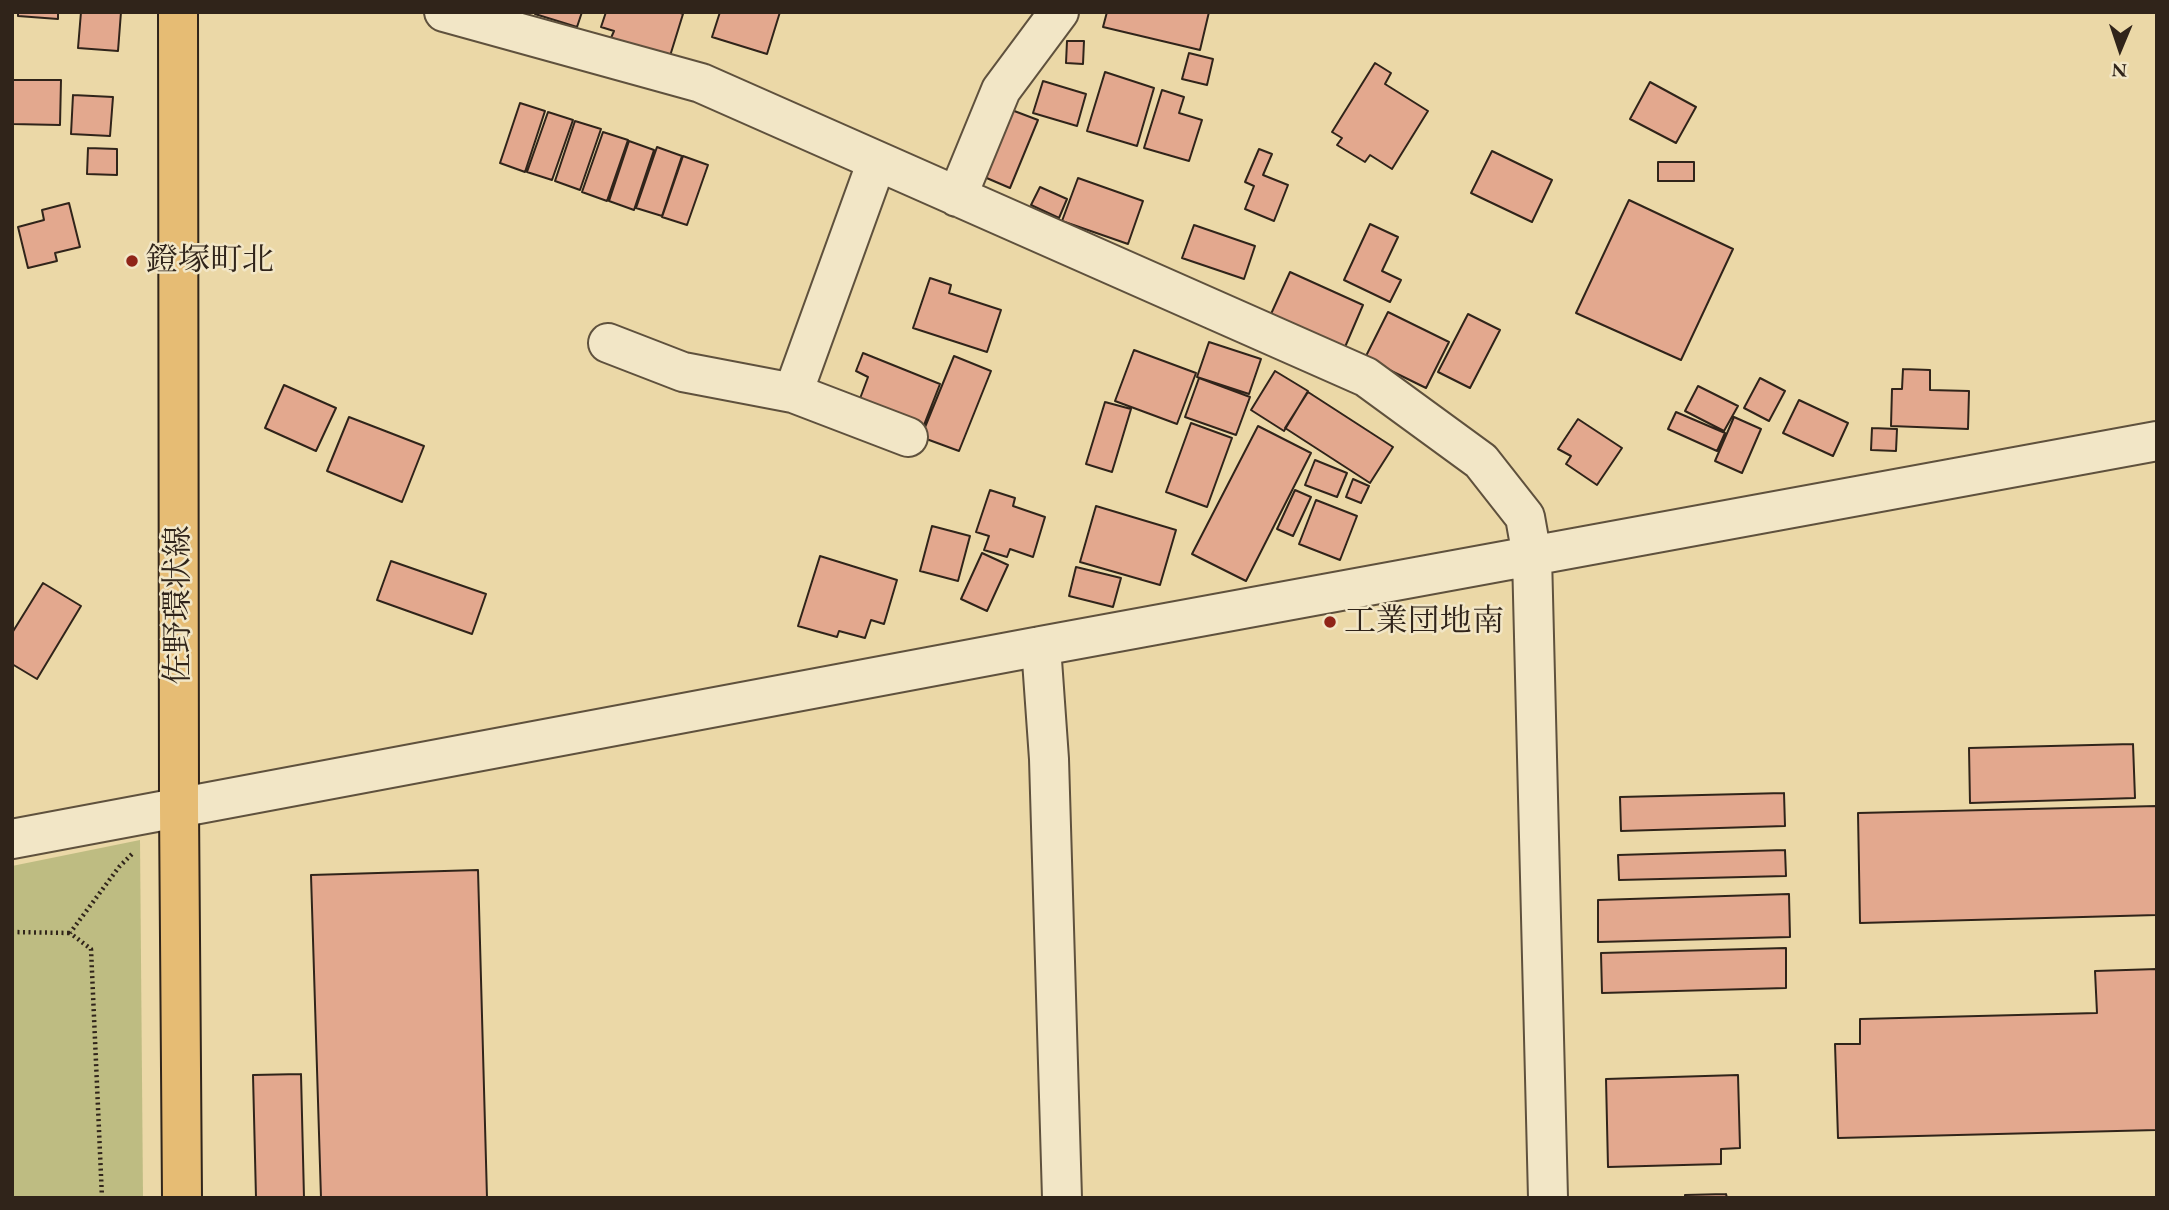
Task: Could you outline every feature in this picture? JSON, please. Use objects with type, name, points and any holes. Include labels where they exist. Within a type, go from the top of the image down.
[{"type":"main road","name":"佐野環状線","points":[[178,12],[182,1198]]},
{"type":"street","points":[[444,12],[701,83],[1366,377],[1481,461],[1525,517],[1532,555],[1548,1198]]},
{"type":"street","points":[[957,197],[1001,90],[1059,12]]},
{"type":"street","points":[[793,393],[877,161]]},
{"type":"street","points":[[608,343],[683,372],[793,393],[908,437]]},
{"type":"street","points":[[12,839],[2157,441]]},
{"type":"street","points":[[1041,646],[1049,759],[1062,1198]]},
{"type":"path","points":[[70,933],[119,867],[139,847]]},
{"type":"path","points":[[12,932],[70,933],[92,948],[102,1198]]},
{"type":"shaded area","points":[[140,840],[143,1198],[12,1198],[12,866]]},
{"type":"building","points":[[18,12],[58,12],[58,19],[18,16]]},
{"type":"building","points":[[81,12],[121,12],[118,51],[78,48]]},
{"type":"building","points":[[535,12],[582,12],[577,27]]},
{"type":"building","points":[[606,12],[683,14],[670,56],[611,38],[614,31],[601,27]]},
{"type":"building","points":[[720,12],[780,12],[767,54],[712,37]]},
{"type":"building","points":[[1107,12],[1209,12],[1200,50],[1103,27]]},
{"type":"building","points":[[1067,41],[1084,41],[1083,64],[1066,63]]},
{"type":"building","points":[[1189,53],[1213,59],[1207,85],[1182,79]]},
{"type":"building","points":[[1375,63],[1391,73],[1385,84],[1428,111],[1392,169],[1370,155],[1365,162],[1337,145],[1342,138],[1332,132]]},
{"type":"building","points":[[1105,72],[1154,88],[1137,146],[1087,131]]},
{"type":"building","points":[[12,80],[61,80],[60,125],[12,124]]},
{"type":"building","points":[[1043,81],[1086,94],[1077,126],[1033,113]]},
{"type":"building","points":[[1650,82],[1696,107],[1676,143],[1630,119]]},
{"type":"building","points":[[1162,90],[1184,97],[1179,113],[1202,120],[1189,161],[1144,148]]},
{"type":"building","points":[[73,95],[113,97],[110,136],[71,134]]},
{"type":"building","points":[[520,103],[545,111],[525,172],[500,163]]},
{"type":"building","points":[[1009,109],[1038,120],[1010,188],[982,176]]},
{"type":"building","points":[[548,112],[573,120],[552,180],[527,172]]},
{"type":"building","points":[[575,121],[601,129],[580,190],[555,181]]},
{"type":"building","points":[[603,132],[628,140],[607,201],[582,192]]},
{"type":"building","points":[[629,141],[654,150],[634,210],[609,201]]},
{"type":"building","points":[[657,147],[682,156],[662,216],[636,208]]},
{"type":"building","points":[[88,148],[117,149],[117,175],[87,174]]},
{"type":"building","points":[[1259,149],[1272,154],[1263,175],[1288,185],[1274,221],[1245,209],[1254,186],[1245,182]]},
{"type":"building","points":[[1492,151],[1552,180],[1532,222],[1471,193]]},
{"type":"building","points":[[683,156],[708,165],[687,225],[662,217]]},
{"type":"building","points":[[1658,162],[1694,162],[1694,181],[1658,181]]},
{"type":"building","points":[[1078,178],[1143,201],[1128,244],[1062,221]]},
{"type":"building","points":[[1040,187],[1067,199],[1059,218],[1031,205]]},
{"type":"building","points":[[1629,200],[1733,249],[1681,360],[1576,313]]},
{"type":"building","points":[[69,203],[80,247],[55,253],[57,261],[28,268],[18,227],[44,220],[42,210]]},
{"type":"building","points":[[1370,224],[1398,237],[1382,271],[1401,280],[1390,302],[1344,280]]},
{"type":"building","points":[[1194,225],[1255,246],[1244,279],[1182,258]]},
{"type":"building","points":[[1290,272],[1363,305],[1345,347],[1271,314]]},
{"type":"building","points":[[930,278],[951,285],[949,293],[1001,310],[987,352],[913,328]]},
{"type":"building","points":[[1388,312],[1449,342],[1426,388],[1365,358]]},
{"type":"building","points":[[1468,314],[1500,330],[1470,388],[1438,372]]},
{"type":"building","points":[[1209,342],[1261,359],[1249,394],[1197,377]]},
{"type":"building","points":[[1134,350],[1196,373],[1177,424],[1115,401]]},
{"type":"building","points":[[863,353],[940,384],[922,430],[858,404],[868,377],[856,371]]},
{"type":"building","points":[[954,356],[991,371],[959,451],[921,437]]},
{"type":"building","points":[[1903,369],[1930,370],[1930,390],[1969,391],[1968,429],[1891,426],[1892,389],[1902,389]]},
{"type":"building","points":[[1275,371],[1308,391],[1284,431],[1251,410]]},
{"type":"building","points":[[1199,378],[1250,397],[1236,435],[1185,417]]},
{"type":"building","points":[[1760,378],[1785,391],[1769,421],[1744,408]]},
{"type":"building","points":[[284,385],[336,408],[316,451],[265,428]]},
{"type":"building","points":[[1698,386],[1738,406],[1724,431],[1685,411]]},
{"type":"building","points":[[1308,392],[1393,447],[1370,483],[1285,428]]},
{"type":"building","points":[[1799,400],[1848,423],[1833,456],[1783,433]]},
{"type":"building","points":[[1105,402],[1131,409],[1112,472],[1086,464]]},
{"type":"building","points":[[1676,412],[1725,433],[1717,451],[1668,429]]},
{"type":"building","points":[[349,417],[424,446],[402,502],[327,471]]},
{"type":"building","points":[[1734,417],[1761,429],[1742,473],[1715,461]]},
{"type":"building","points":[[1578,419],[1622,448],[1597,485],[1566,464],[1571,456],[1558,449]]},
{"type":"building","points":[[1191,423],[1232,438],[1207,507],[1166,492]]},
{"type":"building","points":[[1258,426],[1311,453],[1246,581],[1192,554]]},
{"type":"building","points":[[1872,428],[1897,429],[1896,451],[1871,450]]},
{"type":"building","points":[[1315,460],[1347,473],[1337,497],[1305,485]]},
{"type":"building","points":[[1353,479],[1369,486],[1361,503],[1346,497]]},
{"type":"building","points":[[990,490],[1015,498],[1013,506],[1045,517],[1033,557],[1010,549],[1007,557],[984,550],[989,536],[976,532]]},
{"type":"building","points":[[1295,490],[1311,497],[1293,536],[1277,529]]},
{"type":"building","points":[[1316,500],[1357,516],[1340,560],[1299,544]]},
{"type":"building","points":[[1096,506],[1176,530],[1160,585],[1080,562]]},
{"type":"building","points":[[932,526],[970,536],[958,581],[920,571]]},
{"type":"building","points":[[982,553],[1008,565],[987,611],[961,599]]},
{"type":"building","points":[[820,556],[897,580],[884,624],[871,620],[865,638],[839,631],[837,637],[798,626]]},
{"type":"building","points":[[391,561],[486,594],[472,634],[377,600]]},
{"type":"building","points":[[1076,567],[1121,578],[1113,607],[1069,596]]},
{"type":"building","points":[[43,583],[81,606],[37,679],[12,664],[12,633]]},
{"type":"building","points":[[2133,744],[2135,798],[1970,803],[1969,748]]},
{"type":"building","points":[[1784,793],[1785,826],[1621,831],[1620,797]]},
{"type":"building","points":[[2157,806],[2157,915],[1860,923],[1858,813]]},
{"type":"building","points":[[1785,850],[1786,876],[1619,880],[1618,855]]},
{"type":"building","points":[[478,870],[487,1198],[321,1198],[311,875]]},
{"type":"building","points":[[1789,894],[1790,937],[1598,942],[1598,900]]},
{"type":"building","points":[[1786,948],[1786,988],[1602,993],[1601,953]]},
{"type":"building","points":[[2157,969],[2157,1130],[1838,1138],[1835,1044],[1860,1044],[1860,1019],[2097,1013],[2095,971]]},
{"type":"building","points":[[301,1074],[304,1198],[256,1198],[253,1075]]},
{"type":"building","points":[[1738,1075],[1740,1148],[1721,1149],[1721,1164],[1608,1167],[1606,1079]]},
{"type":"building","points":[[1726,1194],[1727,1198],[1685,1198],[1685,1195]]},
{"type":"place","name":"鐙塚町北","points":[[132,261]]},
{"type":"place","name":"工業団地南","points":[[1330,622]]}]
